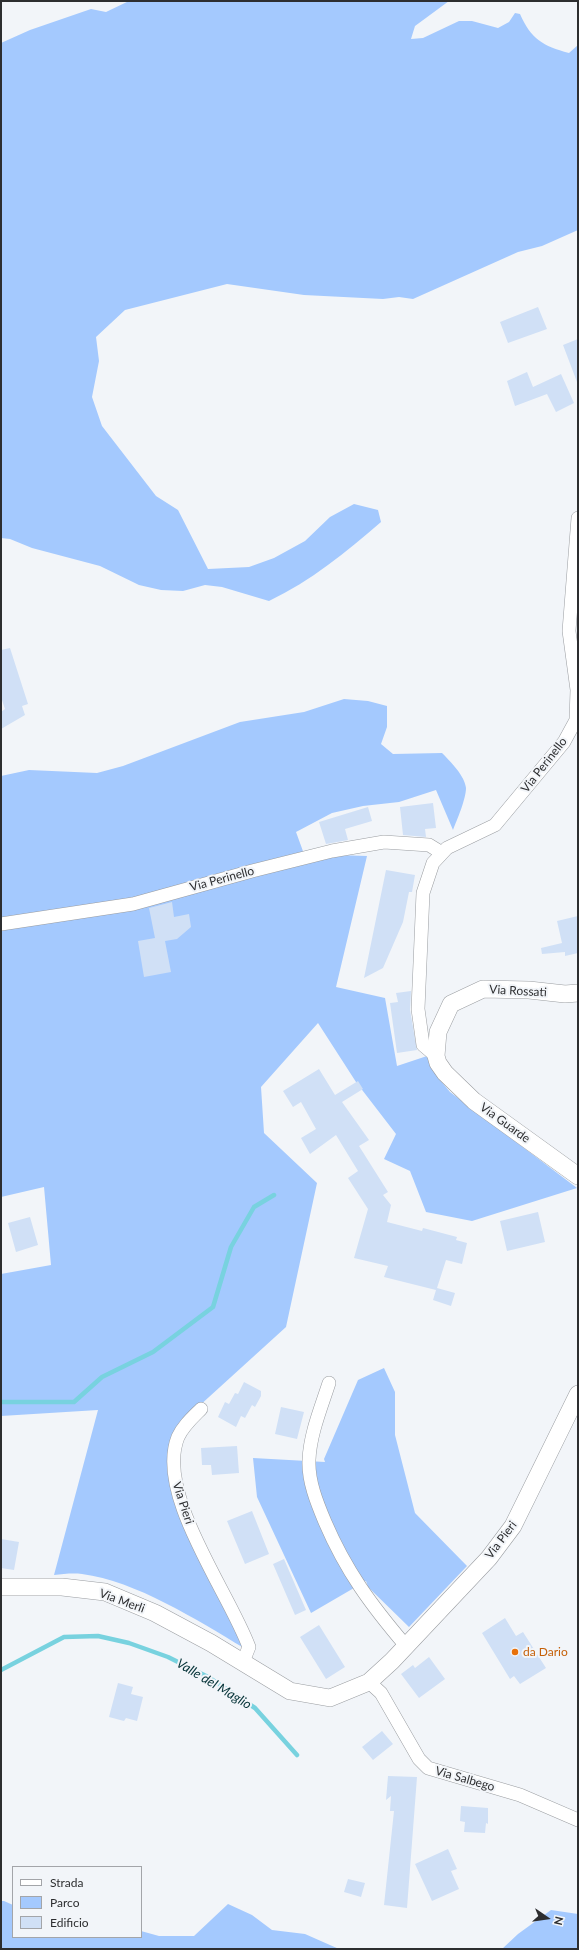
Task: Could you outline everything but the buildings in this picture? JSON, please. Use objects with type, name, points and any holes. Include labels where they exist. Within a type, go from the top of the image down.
[{"type":"street","name":"Via Perinello","points":[[437,1059],[423,1045],[418,1009],[423,894],[433,863],[447,848],[495,826],[564,742],[576,720],[577,690],[569,631],[578,518]]},
{"type":"street","name":"Via Perinello","points":[[1,924],[133,904],[252,871],[332,851],[384,842],[429,845],[442,853]]},
{"type":"street","name":"Via Rossati","points":[[437,1059],[438,1032],[452,1004],[483,989],[529,990],[565,994],[578,993]]},
{"type":"street","name":"Via Guarde","points":[[437,1059],[445,1072],[474,1101],[578,1176]]},
{"type":"street","points":[[329,1383],[312,1438],[309,1461],[313,1489],[331,1537],[354,1579],[374,1608],[406,1646]]},
{"type":"street","name":"Via Pieri","points":[[211,1643],[290,1691],[330,1698],[369,1682],[406,1646],[489,1558],[513,1526],[573,1414],[578,1394]]},
{"type":"street","name":"Via Pieri","points":[[201,1409],[185,1425],[178,1438],[173,1459],[174,1475],[179,1500],[194,1536],[222,1588],[249,1647],[243,1662]]},
{"type":"street","name":"Via Merli","points":[[1,1587],[62,1586],[105,1592],[155,1613],[211,1643]]},
{"type":"street","name":"Via Salbego","points":[[369,1682],[381,1693],[419,1759],[428,1768],[520,1795],[578,1820]]},
{"type":"green space","points":[[129,1],[449,1],[415,26],[411,39],[423,38],[459,21],[472,21],[498,28],[509,22],[515,13],[520,14],[524,23],[533,35],[545,44],[569,53],[578,45],[578,230],[542,246],[518,252],[413,299],[399,297],[383,299],[304,295],[227,284],[125,310],[96,337],[99,361],[92,397],[102,426],[156,496],[178,510],[208,569],[249,567],[274,558],[305,541],[330,517],[354,504],[378,510],[381,522],[368,533],[314,575],[269,601],[222,587],[205,585],[183,591],[161,590],[139,585],[100,566],[32,548],[10,539],[1,538],[1,43],[30,30],[91,9],[106,12]]},
{"type":"green space","points":[[344,699],[368,701],[387,706],[387,727],[381,744],[393,754],[442,753],[453,764],[463,779],[466,793],[453,830],[436,790],[399,802],[363,806],[332,813],[296,832],[304,854],[367,856],[336,987],[385,998],[397,1066],[427,1056],[437,1076],[450,1092],[577,1188],[472,1221],[426,1212],[410,1171],[384,1159],[396,1134],[356,1082],[318,1023],[261,1087],[264,1133],[317,1183],[286,1327],[187,1417],[173,1480],[244,1648],[186,1614],[145,1593],[103,1578],[82,1574],[54,1575],[98,1410],[1,1416],[1,1274],[51,1265],[44,1187],[1,1197],[1,776],[29,770],[97,773],[123,766],[240,722],[304,712]]},
{"type":"green space","points":[[384,1368],[395,1392],[395,1435],[415,1513],[467,1566],[409,1627],[368,1587],[366,1581],[311,1613],[257,1497],[253,1458],[325,1462],[324,1459],[358,1380]]},
{"type":"green space","points":[[1,1901],[4,1901],[12,1905],[12,1938],[142,1938],[142,1931],[159,1936],[194,1936],[228,1904],[252,1915],[272,1930],[305,1934],[339,1949],[1,1949]]},
{"type":"green space","points":[[551,1910],[578,1914],[578,1949],[502,1949],[518,1934]]},
{"type":"waterway","points":[[1,1402],[74,1402],[102,1377],[153,1352],[213,1307],[231,1247],[254,1207],[274,1195]]},
{"type":"waterway","name":"Valle del Maglio","points":[[1,1670],[64,1637],[98,1636],[129,1643],[168,1657],[208,1677],[255,1708],[297,1755]]},
{"type":"place","name":"da Dario","points":[[515,1652]]}]
